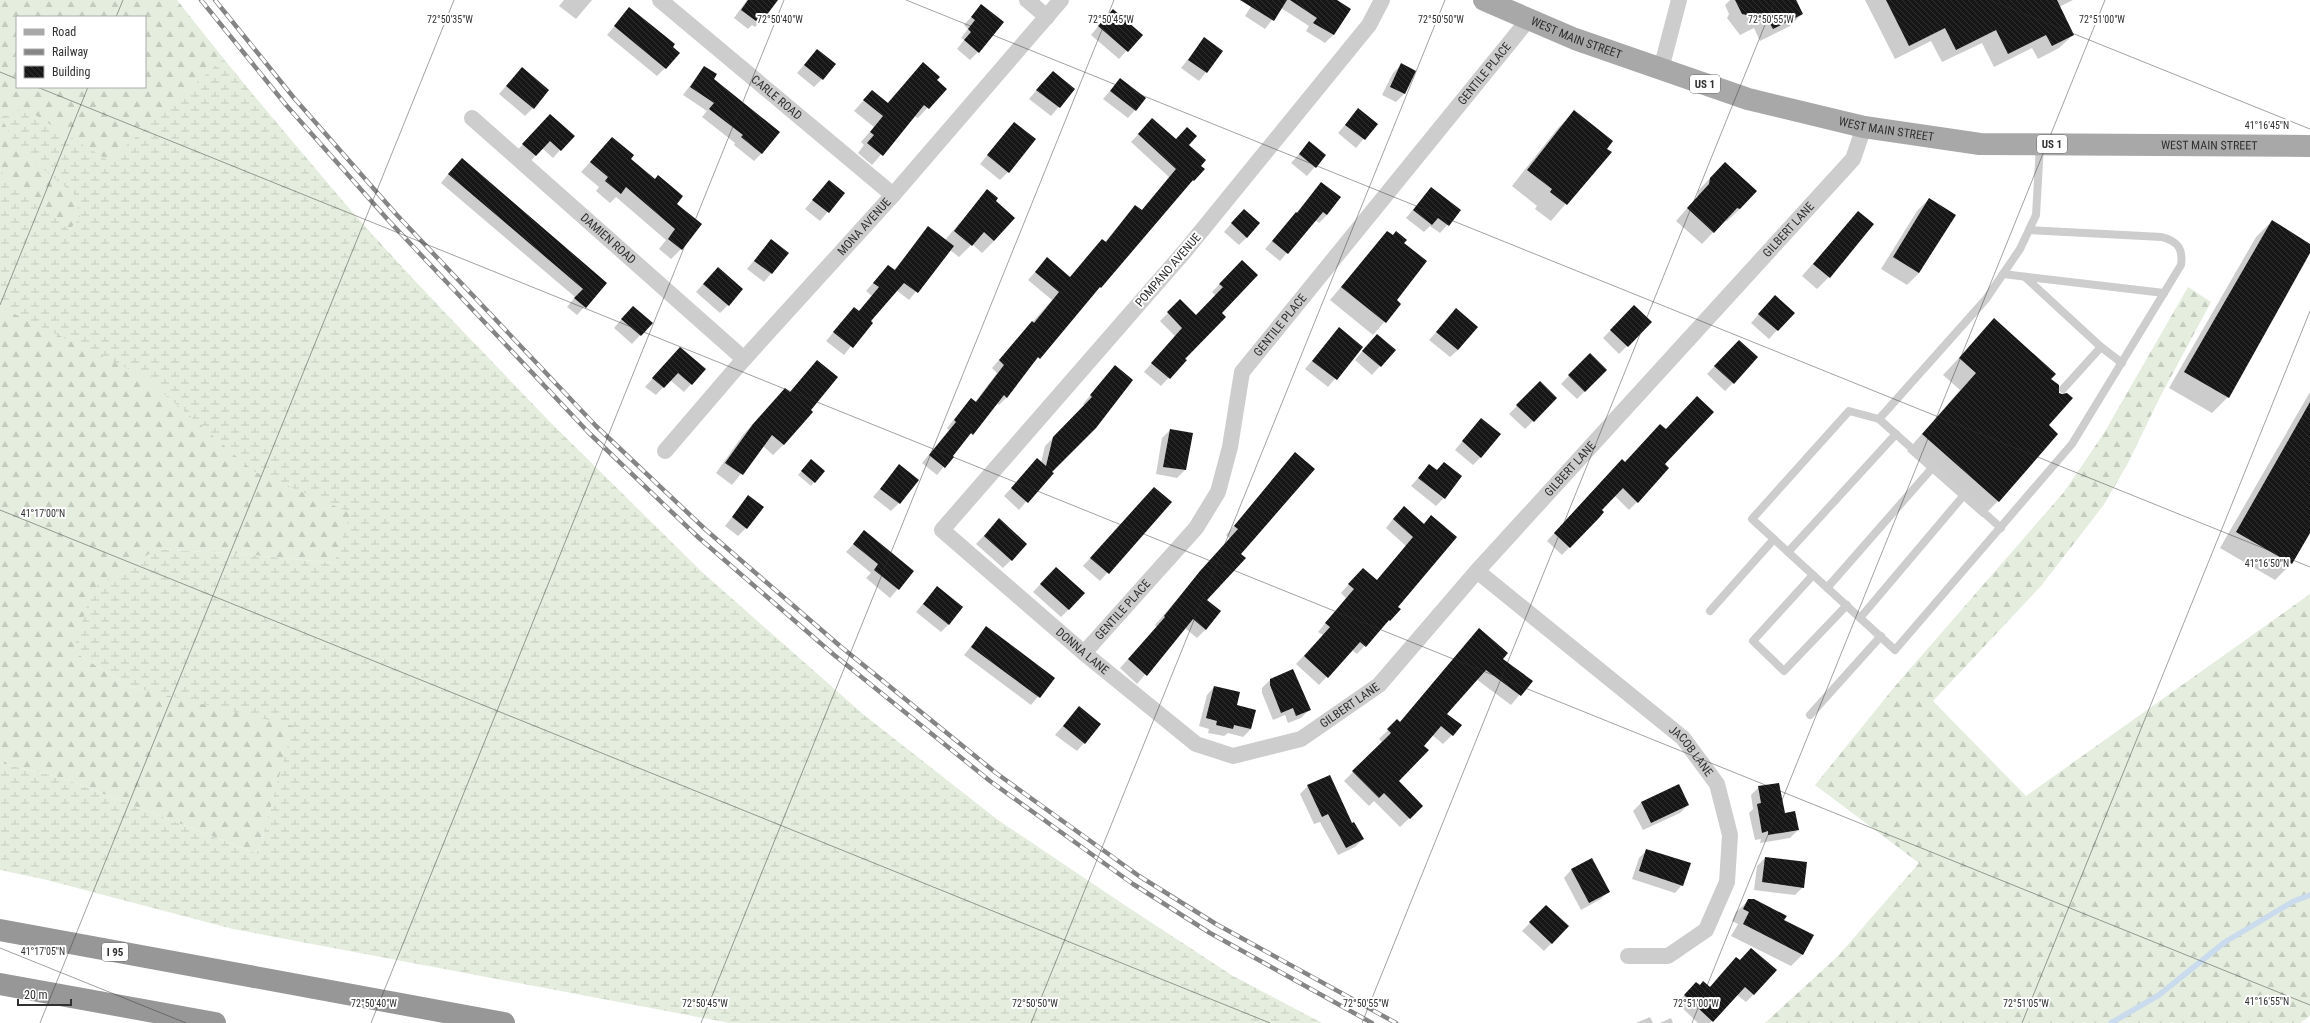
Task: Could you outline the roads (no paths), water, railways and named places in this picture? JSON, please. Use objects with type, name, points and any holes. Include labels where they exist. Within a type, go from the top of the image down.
[{"type":"highway","points":[[0,916],[230,973]]},
{"type":"highway","name":"I 95","points":[[0,930],[504,1023]]},
{"type":"highway","points":[[0,984],[215,1023]]},
{"type":"main road","name":"WEST MAIN STREET","points":[[1484,0],[1528,20],[1748,99],[1864,126],[1980,144],[2310,146]]},
{"type":"street","name":"CARLE ROAD","points":[[660,0],[894,194]]},
{"type":"street","points":[[1027,0],[1047,17]]},
{"type":"street","name":"MONA AVENUE","points":[[665,451],[744,359],[894,194],[1061,0]]},
{"type":"street","name":"POMPANO AVENUE","points":[[942,530],[1185,251],[1369,25],[1382,0]]},
{"type":"street","points":[[1661,69],[1678,0]]},
{"type":"street","name":"GENTILE PLACE","points":[[1084,653],[1196,528],[1218,492],[1230,447],[1242,372],[1528,20]]},
{"type":"street","name":"DAMIEN ROAD","points":[[472,118],[744,359]]},
{"type":"street","name":"GILBERT LANE","points":[[1233,756],[1301,739],[1379,685],[1477,572],[1853,159],[1864,126]]},
{"type":"street","name":"DONNA LANE","points":[[942,530],[1084,653],[1196,744],[1233,756]]},
{"type":"street","name":"JACOB LANE","points":[[1477,572],[1683,738],[1716,784],[1730,835],[1727,882],[1706,930],[1668,956],[1628,956]]},
{"type":"lane","points":[[1879,419],[1986,298],[2020,250],[2036,215],[2040,144]]},
{"type":"lane","points":[[2001,528],[1879,419],[1849,411],[1752,519],[1895,650],[2001,528],[2072,444],[2164,293],[2180,265],[2182,255],[2180,246],[2173,240],[2162,237],[2029,230]]},
{"type":"lane","points":[[2003,274],[2164,293]]},
{"type":"lane","points":[[2025,277],[2101,347],[2122,363]]},
{"type":"lane","points":[[2063,389],[2101,347]]},
{"type":"lane","points":[[1788,552],[1896,434]]},
{"type":"lane","points":[[1827,588],[1933,467]]},
{"type":"lane","points":[[1860,618],[1964,495]]},
{"type":"lane","points":[[1710,611],[1774,539]]},
{"type":"lane","points":[[1813,574],[1753,641],[1784,672],[1847,605]]},
{"type":"lane","points":[[1810,715],[1880,636]]},
{"type":"waterway","points":[[2111,1023],[2159,995],[2225,942],[2294,901],[2310,895]]},
{"type":"railway","points":[[201,0],[286,105],[389,221],[589,433],[699,538],[833,654],[990,781],[1133,884],[1210,933],[1372,1023]]},
{"type":"railway","points":[[215,0],[294,98],[396,214],[596,426],[706,530],[840,646],[996,773],[1139,876],[1216,924],[1396,1023]]}]
